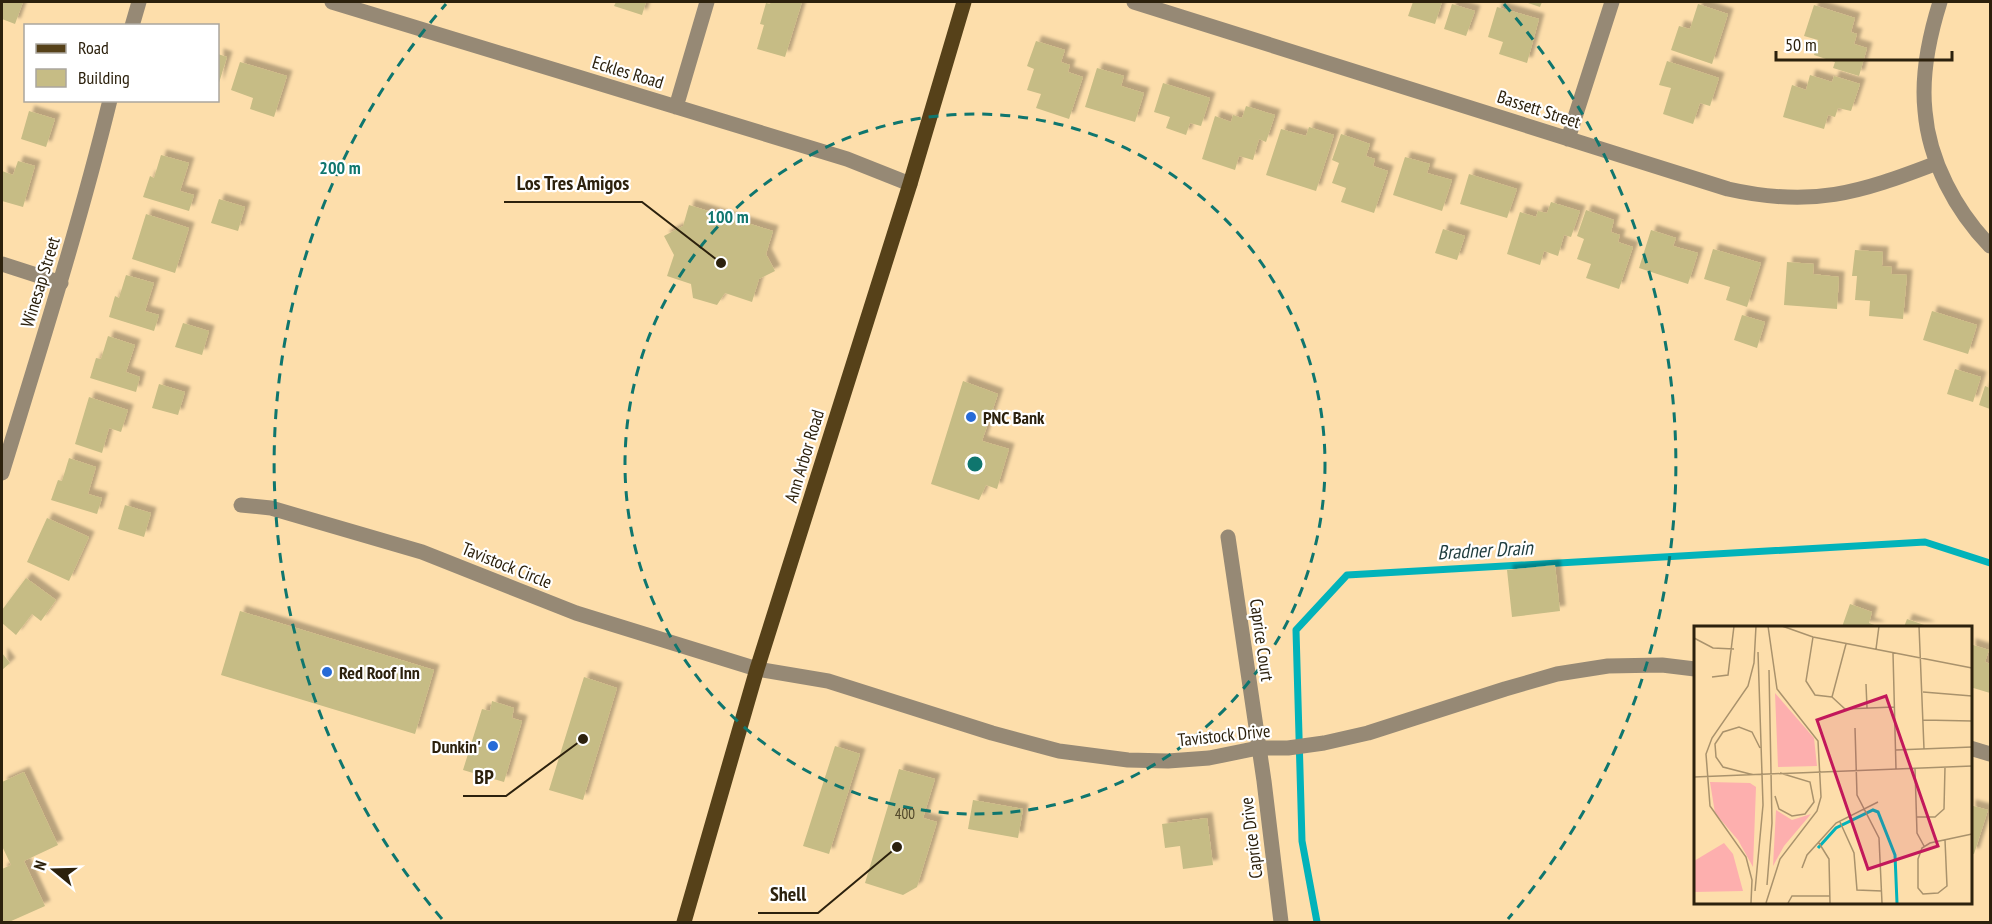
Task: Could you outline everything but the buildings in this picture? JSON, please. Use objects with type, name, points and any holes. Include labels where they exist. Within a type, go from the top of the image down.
[{"type":"main road","name":"Ann Arbor Road","points":[[684,922],[757,669],[910,184],[964,2]]},
{"type":"street","points":[[133,24],[139,2]]},
{"type":"street","name":"Eckles Road","points":[[332,2],[846,159],[910,184]]},
{"type":"street","points":[[676,107],[707,2]]},
{"type":"street","name":"Bassett Street","points":[[1134,2],[1728,189],[1779,198],[1813,198],[1851,192],[1884,183],[1937,163]]},
{"type":"street","points":[[1568,139],[1612,2]]},
{"type":"street","points":[[1940,2],[1931,33],[1924,79],[1924,112],[1937,163],[1954,199],[1976,231],[1990,246]]},
{"type":"street","name":"Winesap Street","points":[[2,473],[61,283],[110,102]]},
{"type":"street","points":[[2,264],[61,283]]},
{"type":"street","name":"Tavistock Circle","points":[[241,505],[271,508],[422,552],[576,614],[757,669]]},
{"type":"street","name":"Caprice Court","points":[[1228,537],[1258,748]]},
{"type":"street","name":"Tavistock Drive","points":[[757,669],[828,681],[981,730],[1059,751],[1128,760],[1168,761],[1209,758],[1258,748],[1288,748],[1368,733],[1557,674],[1608,666],[1662,665],[1694,669]]},
{"type":"street","name":"Caprice Drive","points":[[1258,748],[1281,922]]},
{"type":"street","points":[[1971,748],[1990,754]]},
{"type":"waterway","name":"Bradner Drain","points":[[1317,922],[1302,841],[1296,630],[1347,575],[1925,542],[1990,563]]},
{"type":"place","name":"Los Tres Amigos","points":[[721,263]]},
{"type":"place","name":"PNC Bank","points":[[971,417]]},
{"type":"place","name":"Red Roof Inn","points":[[327,672]]},
{"type":"place","name":"BP","points":[[583,739]]},
{"type":"place","name":"Dunkin'","points":[[493,746]]},
{"type":"place","name":"Shell","points":[[897,847]]}]
